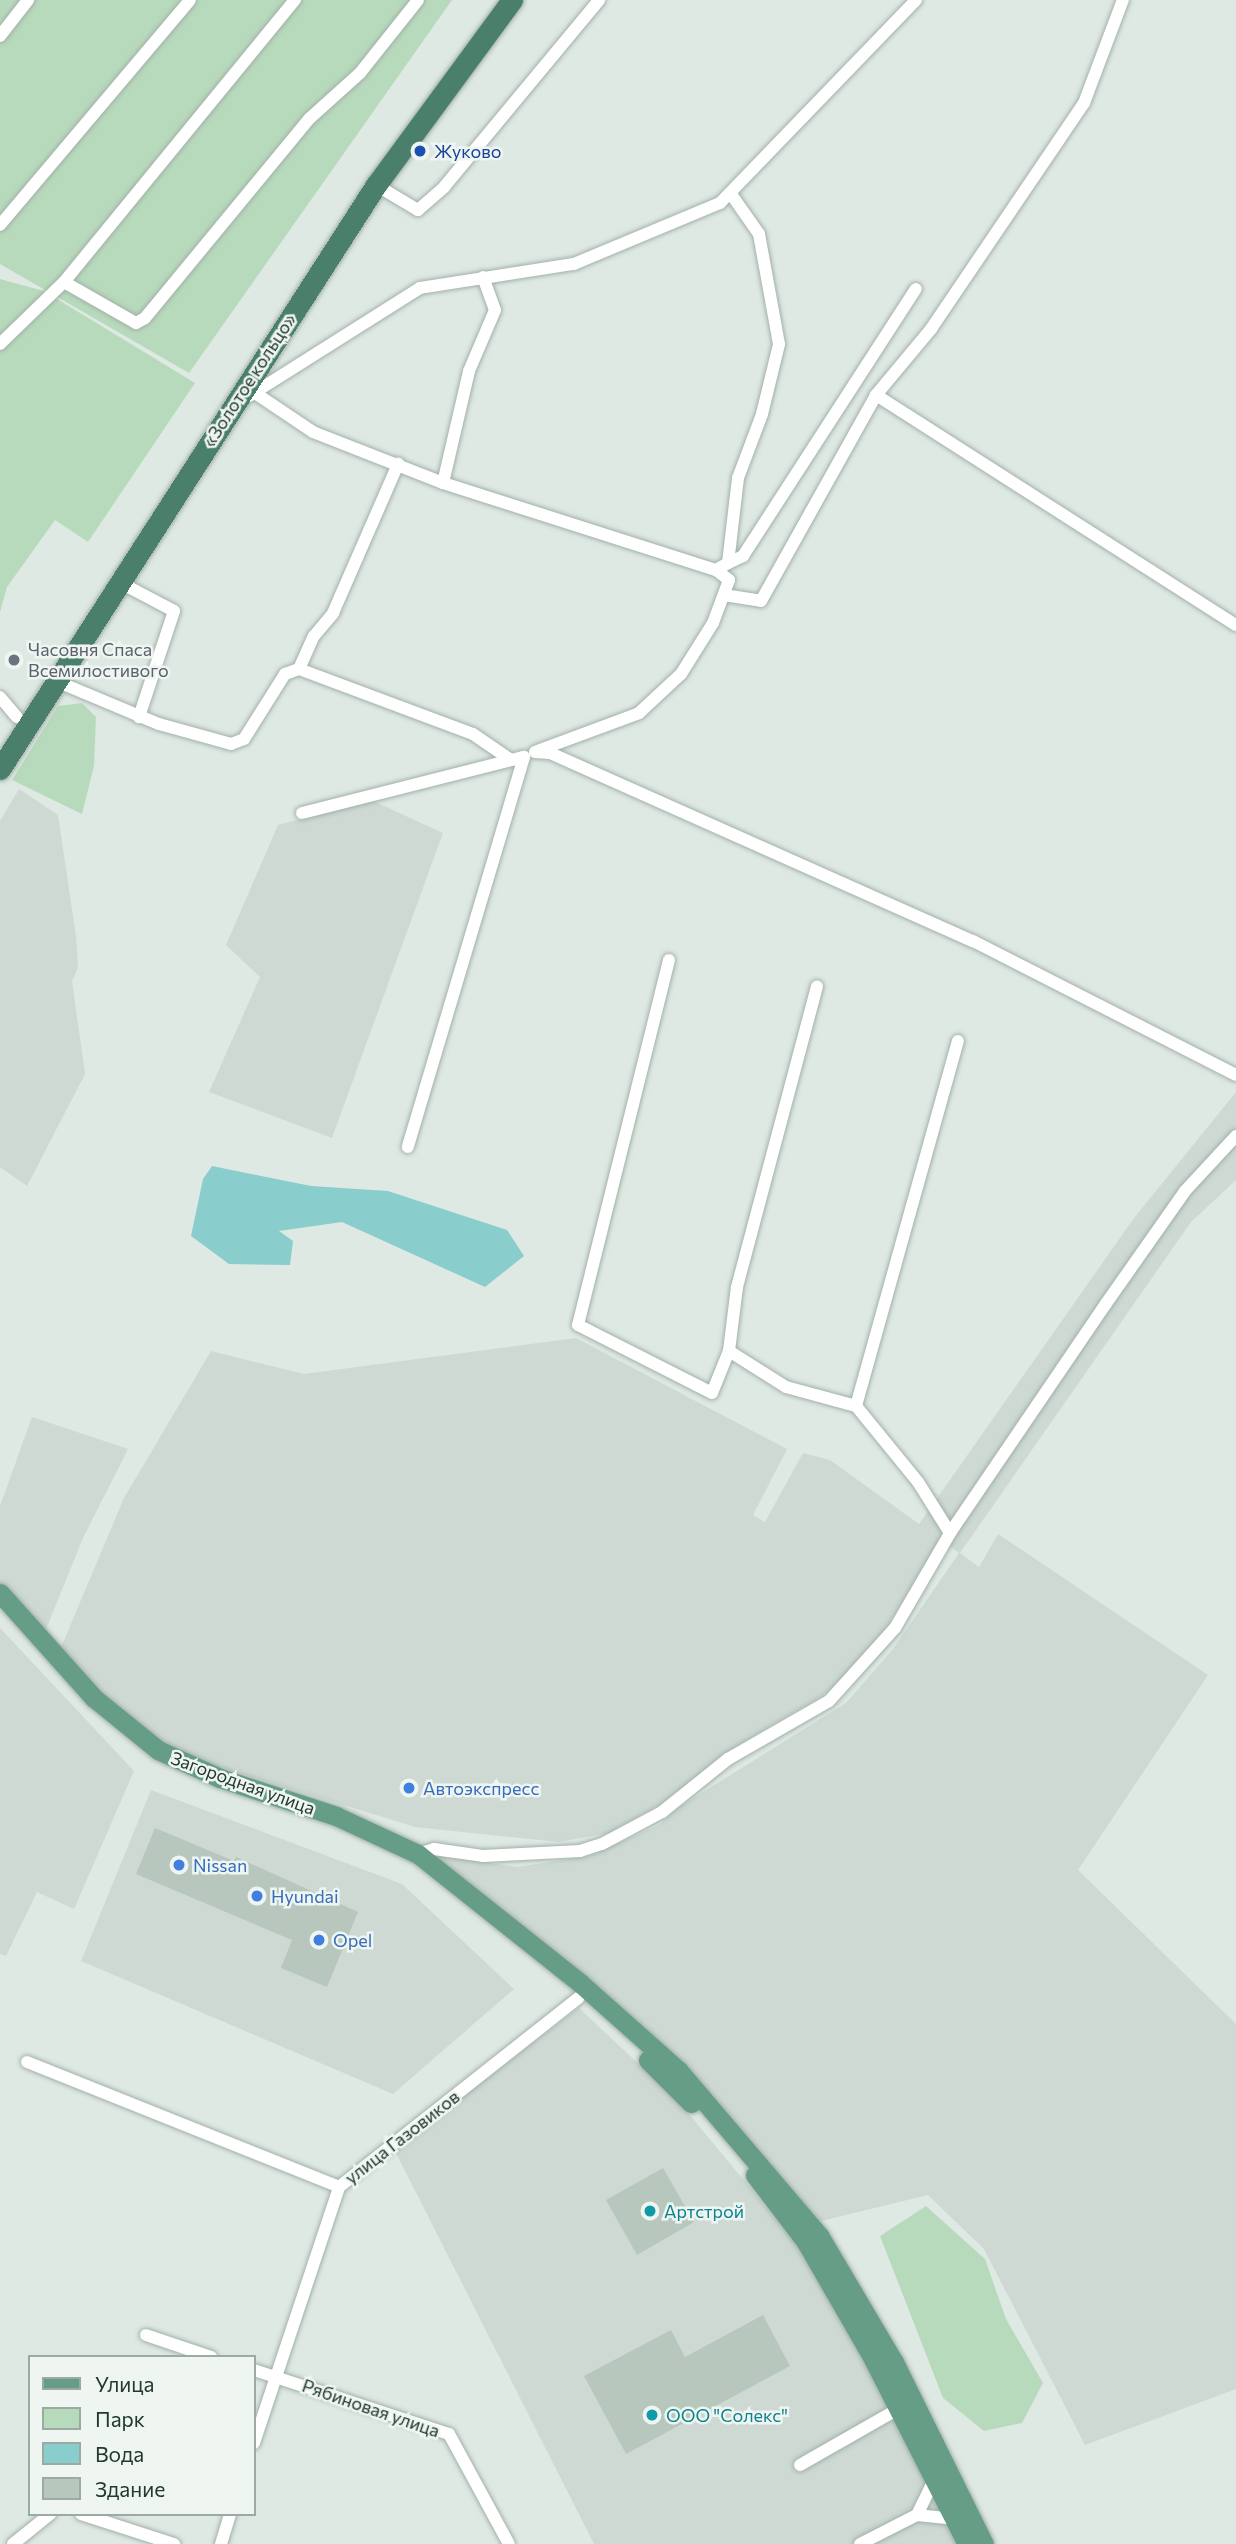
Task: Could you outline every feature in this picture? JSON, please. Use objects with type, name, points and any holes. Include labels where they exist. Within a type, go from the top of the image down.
[{"type":"highway","name":"«Золотое кольцо»","points":[[0,769],[119,582],[222,408],[372,167],[494,0]]},
{"type":"highway","name":"«Золотое кольцо»","points":[[0,744],[222,408],[376,185],[512,0]]},
{"type":"main road","name":"Загородная улица","points":[[0,1594],[94,1698],[158,1750],[220,1778],[336,1816],[414,1859]]},
{"type":"main road","name":"Загородная улица","points":[[0,1610],[89,1710],[152,1761],[414,1859]]},
{"type":"main road","points":[[414,1859],[578,1998],[695,2106],[772,2196],[806,2242],[898,2409],[967,2544]]},
{"type":"main road","points":[[414,1859],[580,1983],[678,2070],[789,2195],[894,2362],[984,2544]]},
{"type":"street","points":[[0,36],[28,0]]},
{"type":"street","points":[[0,225],[190,0]]},
{"type":"street","points":[[0,344],[64,282],[295,0]]},
{"type":"street","points":[[64,282],[136,323],[145,318],[309,119],[360,73],[418,0]]},
{"type":"street","points":[[376,185],[418,210],[444,187],[599,0]]},
{"type":"street","points":[[222,408],[255,393],[420,288],[573,264],[615,251],[731,194],[916,0]]},
{"type":"street","points":[[724,595],[761,601],[876,395],[931,329],[1084,103],[1123,0]]},
{"type":"street","points":[[728,563],[738,478],[779,344],[759,234],[731,194]]},
{"type":"street","points":[[443,483],[469,371],[495,310],[483,277]]},
{"type":"street","points":[[716,570],[743,556],[916,289]]},
{"type":"street","points":[[255,393],[313,432],[443,483],[716,570],[729,580],[693,659],[639,713],[523,756],[302,813]]},
{"type":"street","points":[[876,395],[1236,625]]},
{"type":"street","points":[[299,669],[314,636],[352,577],[398,464]]},
{"type":"street","points":[[119,582],[174,611],[139,717]]},
{"type":"street","points":[[56,681],[139,717],[231,744],[244,739],[285,674],[299,669],[523,756],[550,753],[973,941],[1236,1075]]},
{"type":"street","points":[[0,697],[17,717]]},
{"type":"street","points":[[408,1147],[523,756]]},
{"type":"street","points":[[669,960],[578,1325],[712,1393],[729,1351],[737,1287],[817,986]]},
{"type":"street","points":[[856,1406],[958,1041]]},
{"type":"street","points":[[414,1859],[434,1849],[483,1856],[580,1852],[662,1812],[728,1759],[829,1701],[865,1667],[895,1628],[950,1533],[1185,1191],[1236,1136]]},
{"type":"street","points":[[729,1351],[786,1387],[856,1406],[918,1482],[950,1533]]},
{"type":"street","name":"улица Газовиков","points":[[256,2437],[339,2187],[578,1998]]},
{"type":"street","points":[[27,2062],[339,2187]]},
{"type":"street","points":[[146,2335],[205,2355]]},
{"type":"street","name":"Рябиновая улица","points":[[256,2370],[449,2434],[509,2544]]},
{"type":"street","points":[[800,2465],[898,2409]]},
{"type":"street","points":[[917,2515],[934,2480]]},
{"type":"street","points":[[860,2544],[917,2515],[954,2519]]},
{"type":"street","points":[[13,2544],[48,2516]]},
{"type":"street","points":[[87,2516],[174,2544]]},
{"type":"street","points":[[221,2544],[229,2516]]},
{"type":"shaded area","points":[[19,789],[58,815],[76,936],[78,968],[72,981],[85,1074],[27,1186],[0,1167],[0,821]]},
{"type":"shaded area","points":[[371,800],[443,833],[332,1138],[209,1092],[260,977],[226,945],[278,825]]},
{"type":"shaded area","points":[[1236,1092],[1236,1180],[1191,1222],[960,1553],[979,1567],[998,1534],[1208,1675],[1078,1870],[1236,2024],[1236,2389],[1085,2445],[984,2249],[928,2195],[817,2222],[667,2055],[433,1863],[436,1855],[517,1867],[589,1856],[659,1825],[679,1807],[846,1703],[893,1649],[959,1553],[941,1540],[865,1661],[822,1696],[748,1739],[662,1803],[609,1833],[559,1842],[415,1827],[185,1756],[114,1713],[59,1652],[124,1498],[211,1351],[304,1374],[576,1338],[787,1449],[753,1515],[765,1522],[803,1453],[830,1460],[919,1524],[1134,1218]]},
{"type":"shaded area","points":[[32,1417],[128,1449],[83,1538],[42,1639],[0,1589],[0,1506]]},
{"type":"shaded area","points":[[0,1628],[134,1771],[74,1909],[37,1892],[6,1956],[0,1954]]},
{"type":"shaded area","points":[[151,1790],[402,1884],[514,1989],[393,2094],[81,1961]]},
{"type":"shaded area","points":[[579,2008],[679,2102],[803,2252],[877,2378],[958,2544],[594,2544],[394,2149]]},
{"type":"green space","points":[[0,0],[452,0],[189,373],[0,264]]},
{"type":"green space","points":[[0,279],[44,291],[195,383],[88,542],[55,520],[7,587],[0,612]]},
{"type":"green space","points":[[82,703],[96,717],[94,766],[82,814],[12,780],[58,706]]},
{"type":"green space","points":[[926,2206],[985,2259],[1006,2319],[1043,2383],[1022,2423],[984,2431],[943,2398],[880,2236]]},
{"type":"water","points":[[212,1166],[311,1186],[388,1191],[507,1230],[524,1256],[485,1287],[342,1222],[279,1231],[293,1241],[290,1265],[229,1264],[191,1236],[203,1179]]},
{"type":"building","points":[[155,1828],[234,1861],[236,1857],[358,1912],[327,1987],[281,1968],[292,1940],[136,1874]]},
{"type":"building","name":"Артстрой","points":[[663,2168],[694,2222],[637,2255],[606,2200]]},
{"type":"building","name":"ООО \"Солекс\"","points":[[763,2315],[790,2366],[626,2454],[584,2376],[671,2330],[685,2357]]},
{"type":"place","name":"Жуково","points":[[420,151]]},
{"type":"place","name":"Часовня Спаса Всемилостивого","points":[[14,660]]},
{"type":"place","name":"Автоэкспресс","points":[[409,1788]]},
{"type":"place","name":"Nissan","points":[[179,1865]]},
{"type":"place","name":"Hyundai","points":[[257,1896]]},
{"type":"place","name":"Opel","points":[[319,1940]]},
{"type":"place","name":"Артстрой","points":[[650,2211]]},
{"type":"place","name":"ООО \"Солекс\"","points":[[652,2415]]}]
